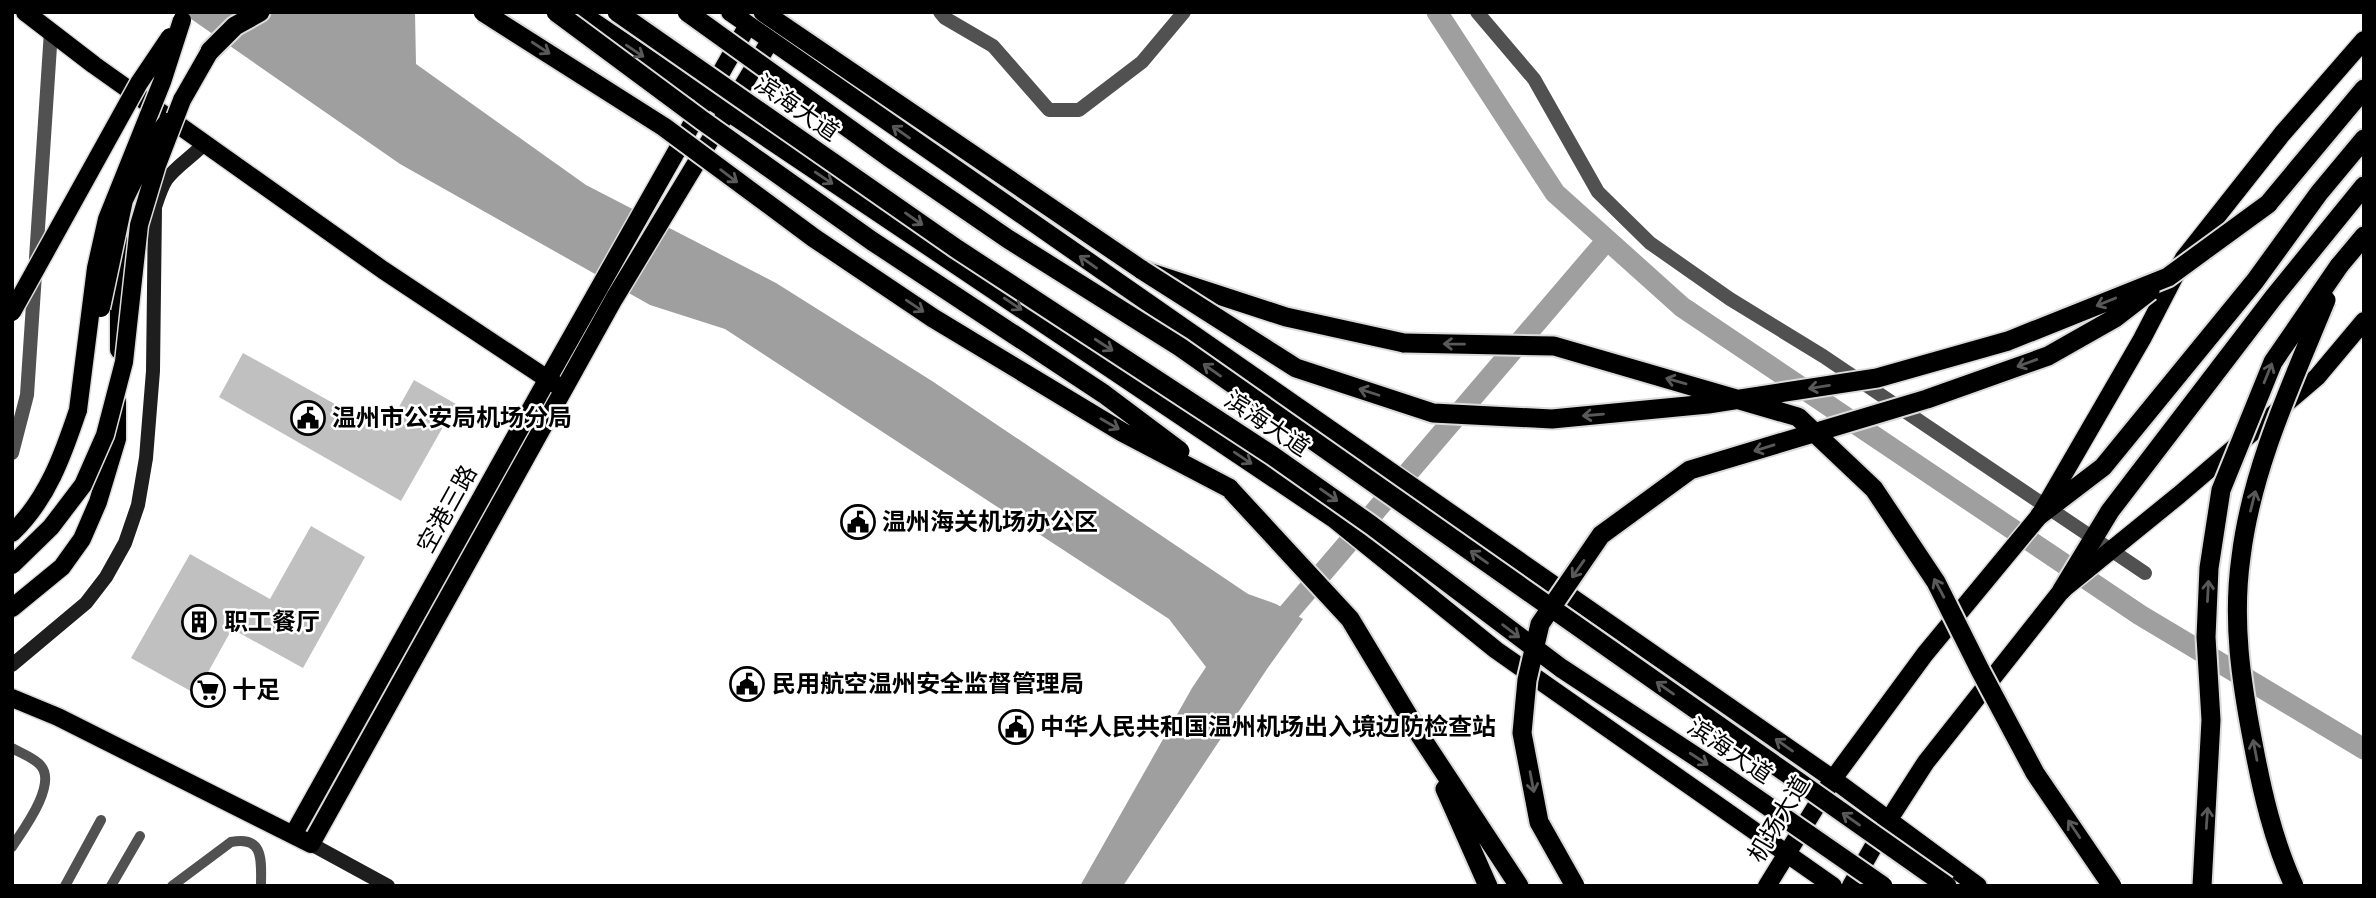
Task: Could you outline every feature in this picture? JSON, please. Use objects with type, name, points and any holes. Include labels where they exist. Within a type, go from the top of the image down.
[{"type":"highway","points":[[210,51],[235,26],[260,12]]},
{"type":"highway","points":[[483,12],[664,127],[814,238],[933,318],[1122,432],[1229,488]]},
{"type":"highway","points":[[556,12],[872,241],[1104,394],[1229,488],[1350,619],[1421,737],[1519,886]]},
{"type":"highway","name":"滨海大道","points":[[617,12],[957,249],[1273,456],[1371,525],[1561,668],[1707,764],[1883,886]]},
{"type":"highway","name":"滨海大道","points":[[687,12],[890,158],[998,231],[1180,347],[1947,886]]},
{"type":"highway","points":[[755,18],[1296,368],[1433,413],[1552,419],[1708,404],[1877,378],[2008,341],[2168,277]]},
{"type":"highway","points":[[1575,886],[1539,821],[1522,733],[1527,680],[1541,624],[1601,535],[1690,470],[1927,398],[2048,356],[2115,318],[2268,204],[2364,89]]},
{"type":"highway","points":[[2036,520],[2103,467],[2255,281],[2319,193],[2364,139]]},
{"type":"highway","points":[[2066,585],[2086,562],[2110,511],[2273,298],[2364,186]]},
{"type":"highway","points":[[2202,886],[2211,720],[2206,637],[2209,568],[2221,490],[2273,362],[2339,266],[2364,236]]},
{"type":"highway","points":[[2294,886],[2262,792],[2240,674],[2237,616],[2241,557],[2267,447],[2339,266]]},
{"type":"highway","points":[[1142,270],[1286,317],[1404,343],[1555,345],[1798,417],[1874,489],[1881,499],[1936,582],[2035,773],[2112,886]]},
{"type":"highway","points":[[1421,737],[1488,886]]},
{"type":"main road","points":[[25,12],[162,114],[393,277],[564,389]]},
{"type":"main road","points":[[579,12],[1334,519],[1496,650],[1833,886]]},
{"type":"main road","points":[[730,12],[755,18],[770,41],[1833,779],[1978,886]]},
{"type":"main road","points":[[12,312],[139,83],[184,16]]},
{"type":"main road","points":[[78,410],[96,268],[107,219],[162,82],[184,16]]},
{"type":"main road","name":"空港三路","points":[[293,835],[598,286],[755,18]]},
{"type":"main road","name":"机场大道","points":[[1767,886],[1833,779],[1925,654],[2036,520],[2142,339],[2184,258],[2282,134],[2364,40]]},
{"type":"main road","name":"空港三路","points":[[311,844],[614,299],[770,41]]},
{"type":"main road","points":[[12,533],[29,517],[64,452],[91,358],[124,200],[153,141],[182,100],[210,51]]},
{"type":"main road","points":[[12,565],[51,527],[83,485],[106,435],[124,362],[139,225],[157,165],[182,100]]},
{"type":"main road","points":[[12,608],[62,567],[82,539],[98,502],[117,439],[119,225],[139,156],[162,114]]},
{"type":"main road","points":[[12,665],[86,603],[106,577],[125,543],[138,505],[146,458],[153,370],[155,207],[164,182],[204,144]]},
{"type":"main road","points":[[2086,562],[2179,495],[2317,377],[2364,321]]},
{"type":"main road","points":[[1851,886],[1926,762],[2066,585]]},
{"type":"main road","points":[[12,698],[58,717],[311,844],[388,886]]},
{"type":"street","points":[[940,12],[993,46],[1049,110],[1079,110],[1142,61],[1184,12]]},
{"type":"street","points":[[1477,12],[1534,79],[1598,192],[1650,243],[1730,299],[1823,356],[2145,573]]},
{"type":"street","points":[[12,453],[27,395],[51,31]]},
{"type":"lane","points":[[12,748],[41,765],[45,789],[12,847]]},
{"type":"lane","points":[[65,886],[101,820]]},
{"type":"lane","points":[[111,886],[140,836]]},
{"type":"lane","points":[[172,886],[231,842],[241,840],[255,846],[260,853],[261,886]]},
{"type":"shaded area","points":[[181,12],[415,12],[416,64],[586,185],[776,283],[932,381],[1248,594],[1276,604],[1303,619],[1123,886],[1080,886],[1206,667],[1169,619],[725,329],[650,305],[400,164]]},
{"type":"building","name":"温州市公安局机场分局","points":[[243,353],[385,432],[414,380],[456,404],[401,501],[219,397]]},
{"type":"building","points":[[311,526],[365,557],[303,668],[232,629],[196,694],[131,658],[190,554],[270,599]]},
{"type":"waterway","points":[[1437,12],[1555,193],[1682,307],[2140,615],[2364,749]]},
{"type":"waterway","points":[[1272,632],[1607,240]]},
{"type":"place","name":"温州市公安局机场分局","points":[[308,418]]},
{"type":"place","name":"温州海关机场办公区","points":[[858,522]]},
{"type":"place","name":"职工餐厅","points":[[199,622]]},
{"type":"place","name":"民用航空温州安全监督管理局","points":[[747,684]]},
{"type":"place","name":"十足","points":[[208,690]]},
{"type":"place","name":"中华人民共和国温州机场出入境边防检查站","points":[[1016,727]]}]
